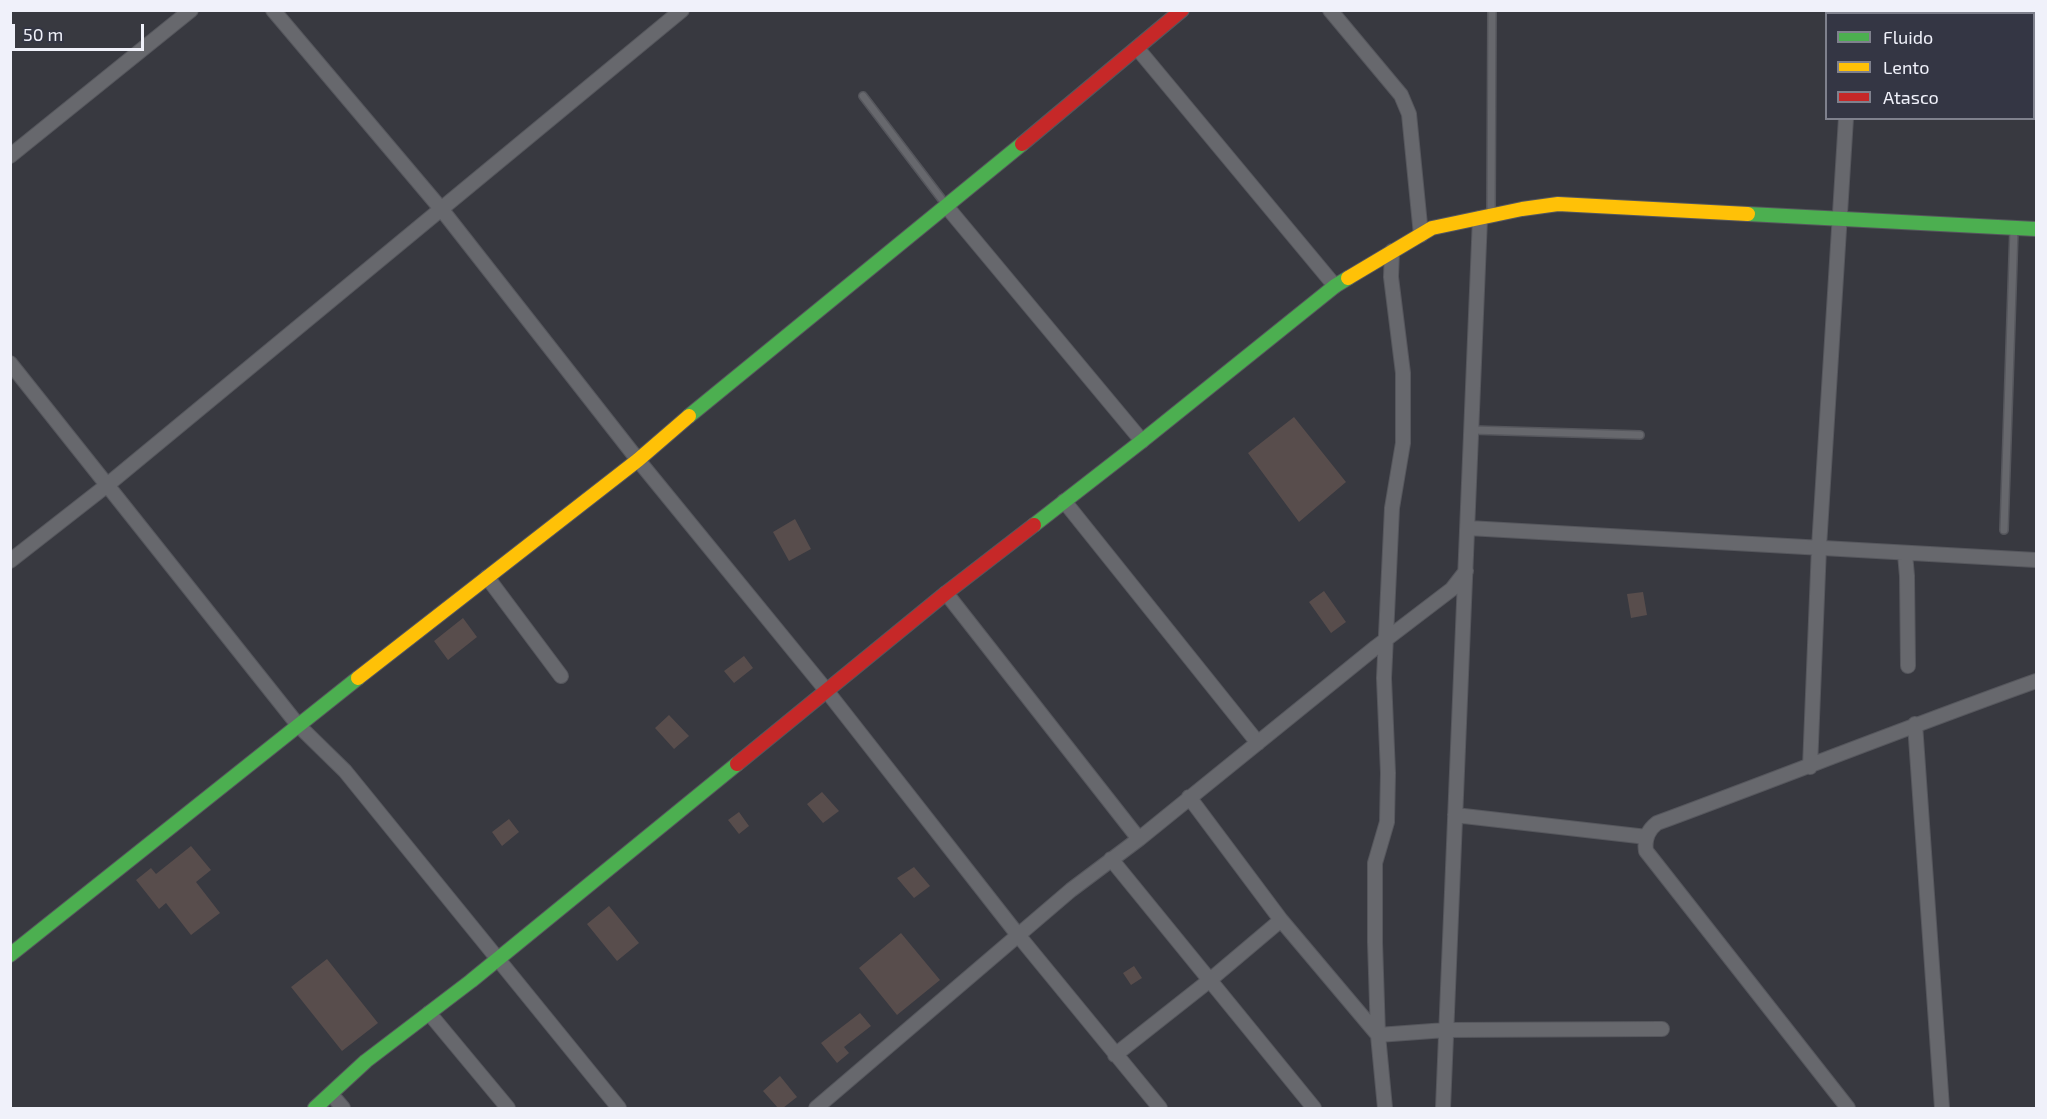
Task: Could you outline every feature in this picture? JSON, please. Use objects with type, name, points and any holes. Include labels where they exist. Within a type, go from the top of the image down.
[{"type":"street","points":[[10,156],[191,10]]},
{"type":"street","points":[[273,10],[442,210],[638,460],[826,690],[1018,935],[1160,1108]]},
{"type":"street","points":[[10,561],[106,486],[682,10]]},
{"type":"street","points":[[10,955],[298,725],[638,460],[712,395],[947,207],[1182,10]]},
{"type":"street","points":[[1330,10],[1401,95],[1409,114],[1421,235]]},
{"type":"street","points":[[1137,48],[1335,286]]},
{"type":"street","points":[[1810,767],[1819,547],[1846,120]]},
{"type":"street","points":[[315,1108],[366,1060],[498,958],[946,593],[1142,441],[1335,286],[1432,228],[1522,209],[1558,204],[2037,229]]},
{"type":"street","points":[[947,207],[1142,441]]},
{"type":"street","points":[[1443,1108],[1472,430],[1486,217]]},
{"type":"street","points":[[1385,1108],[1378,1035],[1375,863],[1387,822],[1388,773],[1384,678],[1392,508],[1403,443],[1404,373],[1391,277],[1392,250]]},
{"type":"street","points":[[10,363],[298,725],[345,771],[619,1108]]},
{"type":"street","points":[[1064,501],[1258,743]]},
{"type":"street","points":[[1468,528],[2037,560]]},
{"type":"street","points":[[1905,554],[1908,666]]},
{"type":"street","points":[[816,1108],[1071,890],[1139,839],[1452,589],[1466,571]]},
{"type":"street","points":[[487,577],[561,676]]},
{"type":"street","points":[[946,593],[1139,839]]},
{"type":"street","points":[[1848,1108],[1646,851],[1645,845],[1650,829],[1657,823],[1810,767],[1915,724],[2037,681]]},
{"type":"street","points":[[1915,724],[1942,1108]]},
{"type":"street","points":[[1189,797],[1281,920],[1378,1035]]},
{"type":"street","points":[[1455,816],[1647,837]]},
{"type":"street","points":[[1112,859],[1314,1108]]},
{"type":"street","points":[[1115,1055],[1281,920]]},
{"type":"street","points":[[429,1013],[508,1108]]},
{"type":"street","points":[[1378,1035],[1446,1030],[1662,1029]]},
{"type":"street","points":[[331,1094],[343,1108]]},
{"type":"lane","points":[[1486,217],[1492,10]]},
{"type":"lane","points":[[862,96],[947,207]]},
{"type":"lane","points":[[2004,530],[2014,227]]},
{"type":"lane","points":[[1472,430],[1640,435]]},
{"type":"building","points":[[1294,417],[1346,482],[1299,522],[1248,453]]},
{"type":"building","points":[[795,519],[811,549],[789,561],[773,532]]},
{"type":"building","points":[[1324,591],[1346,622],[1331,633],[1309,602]]},
{"type":"building","points":[[1643,592],[1647,615],[1631,618],[1627,594]]},
{"type":"building","points":[[463,618],[477,637],[448,660],[434,641]]},
{"type":"building","points":[[744,656],[753,668],[734,683],[724,671]]},
{"type":"building","points":[[669,715],[689,736],[674,749],[655,728]]},
{"type":"building","points":[[822,792],[839,811],[823,823],[807,804]]},
{"type":"building","points":[[739,812],[749,826],[739,834],[728,820]]},
{"type":"building","points":[[509,819],[519,832],[502,846],[492,832]]},
{"type":"building","points":[[191,846],[211,870],[196,882],[220,913],[191,935],[166,903],[159,909],[136,880],[151,868],[156,874]]},
{"type":"building","points":[[914,867],[930,886],[914,898],[897,878]]},
{"type":"building","points":[[609,906],[639,943],[617,961],[587,924]]},
{"type":"building","points":[[901,933],[940,980],[897,1015],[859,968]]},
{"type":"building","points":[[327,959],[378,1023],[342,1051],[291,987]]},
{"type":"building","points":[[1134,966],[1142,978],[1131,985],[1123,973]]},
{"type":"building","points":[[860,1013],[871,1026],[844,1047],[849,1053],[837,1063],[821,1043]]},
{"type":"building","points":[[780,1076],[797,1097],[783,1108],[778,1108],[763,1091]]},
{"type":"traffic: fast","points":[[689,416],[1022,144]]},
{"type":"traffic: fast","points":[[1748,214],[2036,229]]},
{"type":"traffic: fast","points":[[1034,525],[1348,278]]},
{"type":"traffic: fast","points":[[10,955],[358,678]]},
{"type":"traffic: fast","points":[[315,1108],[366,1061],[471,981],[737,764]]},
{"type":"traffic: slow","points":[[1348,278],[1432,228],[1522,209],[1558,204],[1748,214]]},
{"type":"traffic: slow","points":[[358,678],[638,460],[689,416]]},
{"type":"traffic: jam","points":[[1022,144],[1182,10]]},
{"type":"traffic: jam","points":[[737,764],[946,593],[1034,525]]}]
